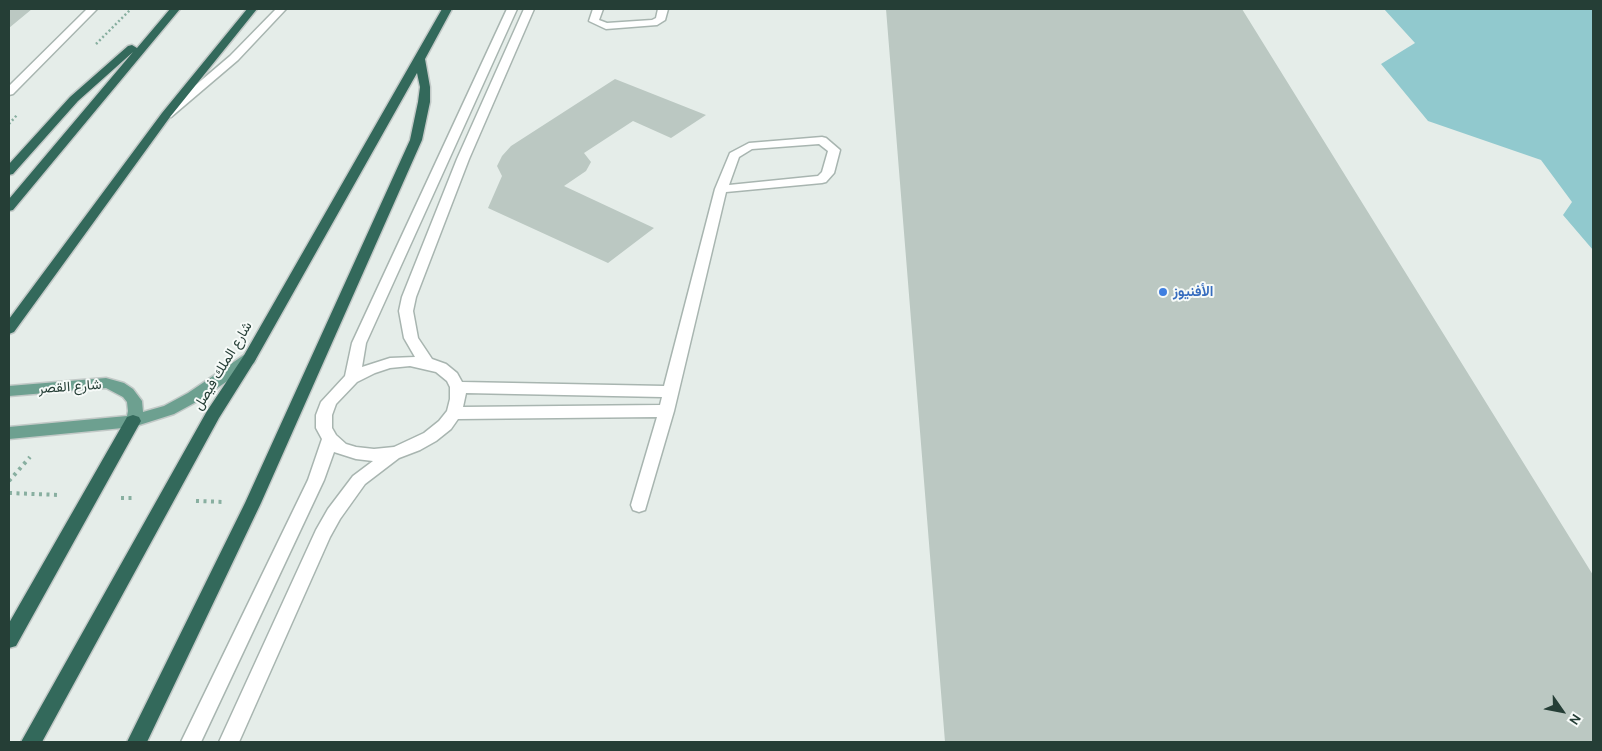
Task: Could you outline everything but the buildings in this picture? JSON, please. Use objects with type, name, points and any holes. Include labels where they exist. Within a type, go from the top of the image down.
[{"type":"highway","points":[[9,171],[74,99],[176,9]]},
{"type":"highway","points":[[9,329],[166,115],[252,9]]},
{"type":"highway","name":"شارع الملك فيصل","points":[[31,742],[213,415],[249,359],[420,60],[446,9]]},
{"type":"highway","points":[[9,207],[167,18]]},
{"type":"highway","points":[[137,742],[253,503],[416,140],[424,102],[424,80],[420,60]]},
{"type":"highway","points":[[9,640],[133,421]]},
{"type":"main road","points":[[9,433],[133,421],[177,406],[212,386],[249,359]]},
{"type":"main road","name":"شارع القصر","points":[[9,391],[106,383],[119,387],[128,393],[134,401],[136,411],[133,421]]},
{"type":"street","points":[[9,92],[92,9]]},
{"type":"street","points":[[166,115],[234,58],[280,9]]},
{"type":"street","points":[[352,378],[359,343],[512,9]]},
{"type":"street","points":[[428,363],[411,338],[406,311],[408,297],[463,159],[528,9]]},
{"type":"street","points":[[598,9],[594,21],[606,26],[654,24],[660,20],[662,9]]},
{"type":"street","points":[[639,505],[666,411],[721,189],[734,155],[749,146],[822,140],[834,150],[828,173],[822,179],[721,189]]},
{"type":"street","points":[[410,361],[428,363],[441,368],[452,377],[458,387],[458,399],[454,413],[445,426],[414,446],[394,453],[374,455],[356,453],[340,448],[330,439],[324,428],[324,415],[329,402],[352,378],[370,369],[390,363],[410,361]]},
{"type":"street","points":[[458,387],[670,392]]},
{"type":"street","points":[[454,413],[666,411]]},
{"type":"street","points":[[191,742],[316,480],[330,439]]},
{"type":"street","points":[[229,742],[322,535],[334,514],[360,480],[394,453]]},
{"type":"path","points":[[9,493],[253,503]]},
{"type":"water","points":[[1384,9],[1593,9],[1593,250],[1563,215],[1572,202],[1541,160],[1428,121],[1381,64],[1415,43]]},
{"type":"place","name":"الأفنيوز","points":[[1163,292]]}]
